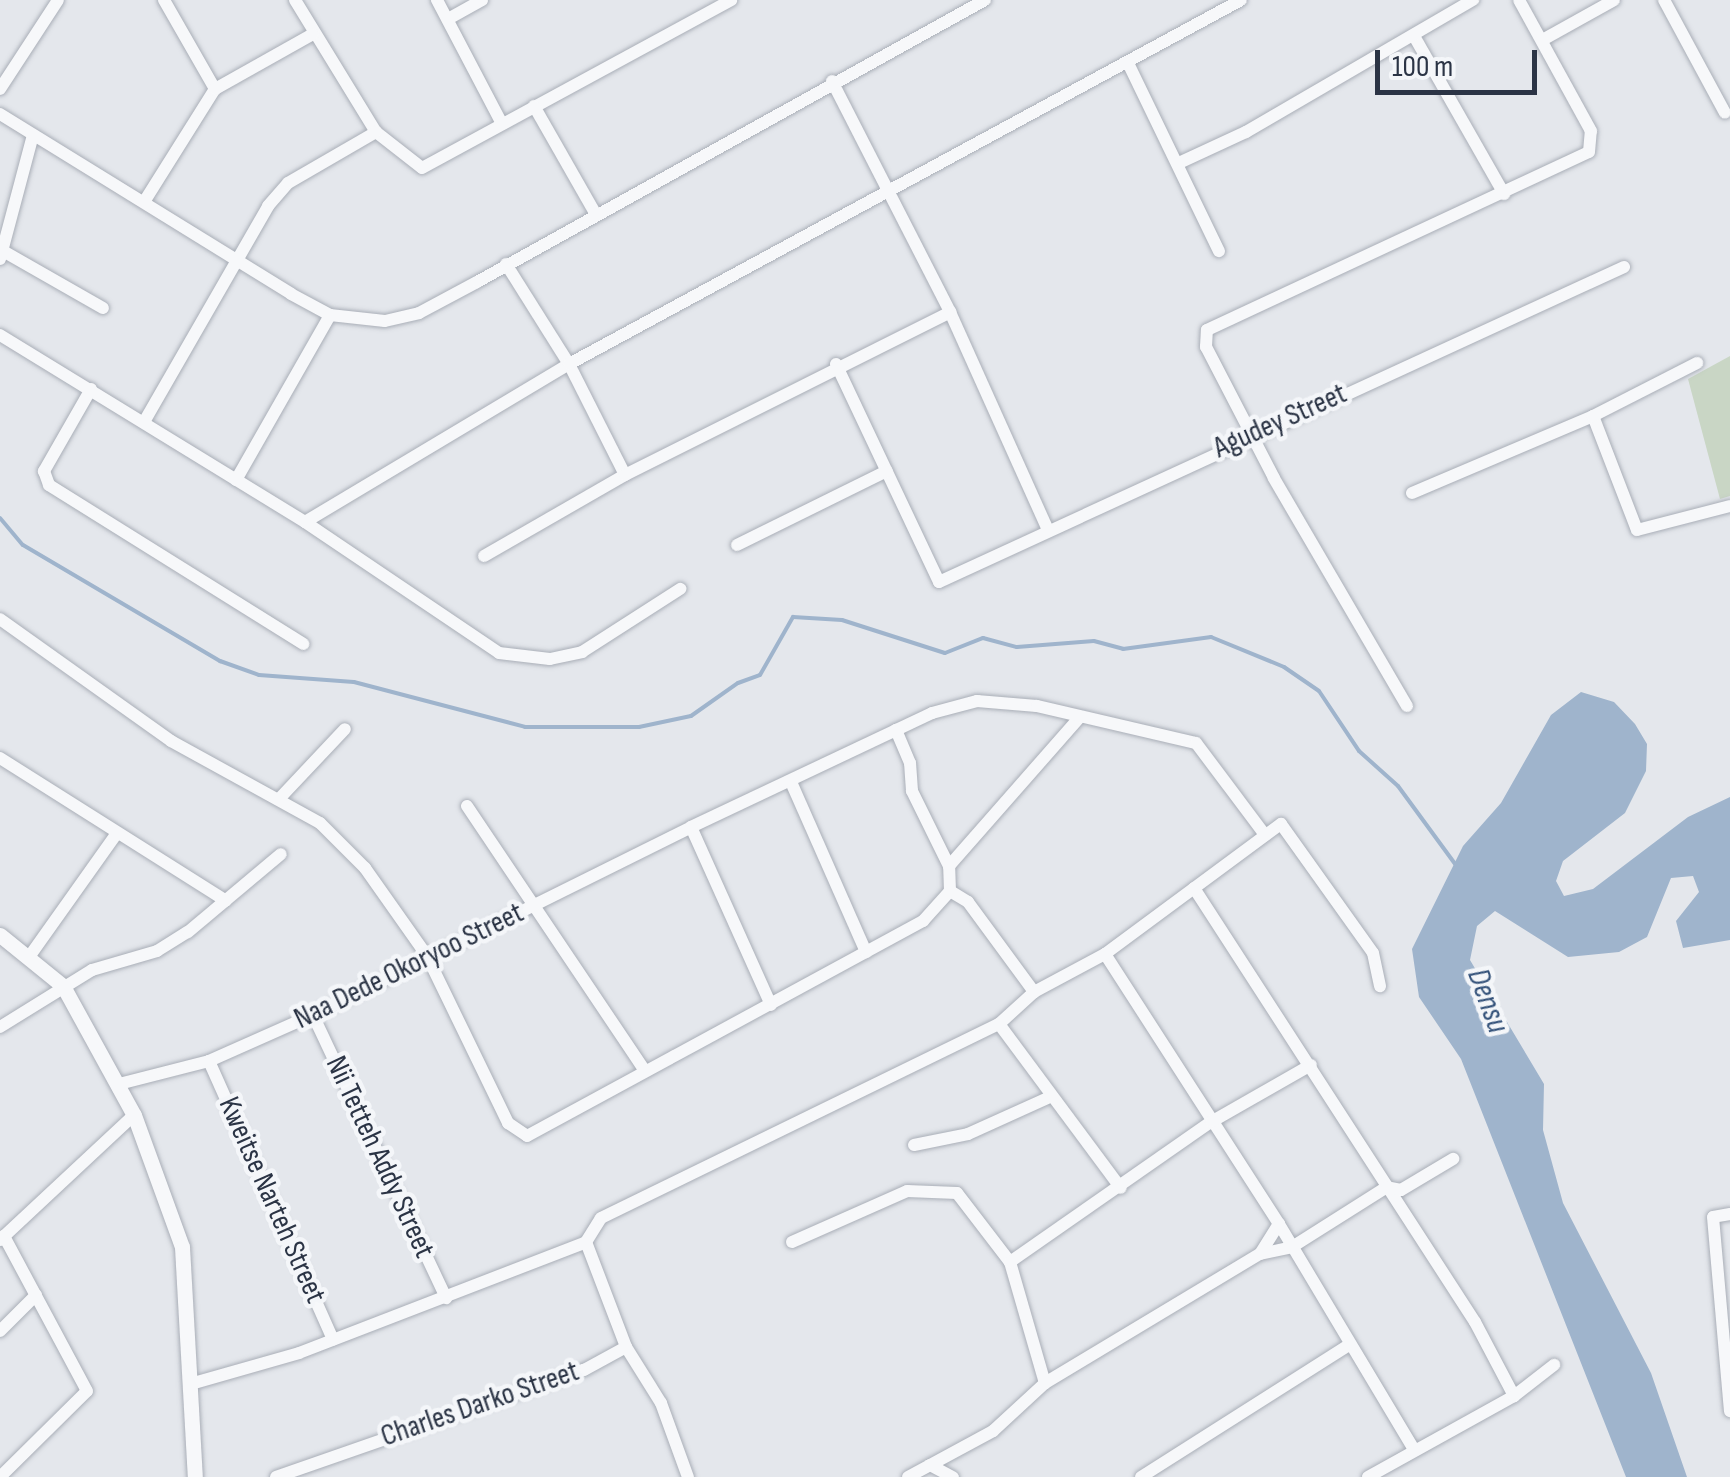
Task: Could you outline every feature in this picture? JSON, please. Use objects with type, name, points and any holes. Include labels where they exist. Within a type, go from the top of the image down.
[{"type":"street","points":[[0,89],[58,0]]},
{"type":"street","points":[[164,0],[215,89]]},
{"type":"street","points":[[295,0],[376,132],[422,168],[731,0]]},
{"type":"street","points":[[437,0],[502,124]]},
{"type":"street","points":[[448,18],[482,0]]},
{"type":"street","points":[[949,0],[957,16]]},
{"type":"street","points":[[0,114],[330,315],[384,320],[419,313],[832,81],[985,0]]},
{"type":"street","points":[[306,522],[569,364],[1240,0]]},
{"type":"street","points":[[1181,162],[1246,132],[1473,0]]},
{"type":"street","points":[[1407,706],[1336,594],[1206,347],[1207,330],[1589,152],[1590,131],[1519,0]]},
{"type":"street","points":[[1544,40],[1614,0]]},
{"type":"street","points":[[1664,0],[1725,113]]},
{"type":"street","points":[[144,202],[215,89],[314,34]]},
{"type":"street","points":[[1414,36],[1504,194]]},
{"type":"street","points":[[1128,63],[1181,162],[1218,251]]},
{"type":"street","points":[[832,81],[950,312],[1047,528]]},
{"type":"street","points":[[534,106],[595,213]]},
{"type":"street","points":[[144,422],[236,261],[288,183],[376,132]]},
{"type":"street","points":[[33,135],[1,255],[103,308]]},
{"type":"street","points":[[506,264],[569,364],[625,474]]},
{"type":"street","name":"Agudey Street","points":[[887,471],[939,582],[1251,434],[1624,267]]},
{"type":"street","points":[[484,556],[625,474],[836,364],[950,312]]},
{"type":"street","points":[[236,480],[330,315]]},
{"type":"street","points":[[0,335],[306,522],[499,653],[550,658],[582,652],[680,590]]},
{"type":"street","points":[[1412,493],[1593,416],[1697,363]]},
{"type":"street","points":[[737,545],[887,471],[836,364]]},
{"type":"street","points":[[91,389],[44,471],[49,485],[303,644]]},
{"type":"street","points":[[1593,416],[1638,530],[1730,506]]},
{"type":"street","points":[[0,620],[171,741],[320,822],[365,868],[427,956],[508,1123],[528,1136],[643,1068],[771,1005],[923,921],[950,891],[949,866],[912,791],[910,763],[896,730]]},
{"type":"street","name":"Naa Dede Okoryoo Street","points":[[119,1084],[209,1060],[314,1016],[427,956],[692,827],[896,730],[977,700],[1080,717],[1196,743],[1264,835]]},
{"type":"street","points":[[949,866],[1080,717]]},
{"type":"street","points":[[279,800],[345,729]]},
{"type":"street","points":[[0,758],[226,901]]},
{"type":"street","points":[[790,782],[866,952]]},
{"type":"street","points":[[467,806],[537,903],[643,1068]]},
{"type":"street","points":[[194,1383],[333,1340],[586,1242],[602,1218],[999,1024],[1034,992],[1105,954],[1264,835],[1286,823],[1373,952],[1380,986]]},
{"type":"street","points":[[692,827],[771,1005]]},
{"type":"street","points":[[30,957],[117,833]]},
{"type":"street","points":[[0,1027],[63,986],[103,966],[156,951],[226,901],[281,854]]},
{"type":"street","points":[[1194,888],[1312,1065],[1514,1396]]},
{"type":"street","points":[[950,891],[968,902],[1034,992]]},
{"type":"street","points":[[0,935],[63,986],[134,1115],[182,1246],[194,1383],[195,1477]]},
{"type":"street","points":[[1105,954],[1280,1224],[1414,1450]]},
{"type":"street","name":"Nii Tetteh Addy Street","points":[[314,1016],[446,1298]]},
{"type":"street","points":[[999,1024],[1121,1188]]},
{"type":"street","name":"Kweitse Narteh Street","points":[[209,1060],[333,1340]]},
{"type":"street","points":[[1010,1262],[1211,1122],[1312,1065]]},
{"type":"street","points":[[914,1146],[968,1134],[1052,1096]]},
{"type":"street","points":[[0,1476],[86,1391],[2,1238],[134,1115]]},
{"type":"street","points":[[908,1477],[993,1431],[1045,1383],[1260,1254],[1292,1247],[1388,1187],[1401,1190],[1454,1159]]},
{"type":"street","points":[[792,1242],[908,1190],[944,1188],[974,1211],[1010,1262],[1045,1383]]},
{"type":"street","points":[[1730,1214],[1713,1218],[1730,1411]]},
{"type":"street","points":[[1260,1254],[1280,1224]]},
{"type":"street","points":[[586,1242],[626,1347],[661,1403],[687,1477]]},
{"type":"street","points":[[0,1331],[36,1294]]},
{"type":"street","points":[[1140,1477],[1349,1345]]},
{"type":"street","name":"Charles Darko Street","points":[[276,1477],[584,1370],[626,1347]]},
{"type":"street","points":[[1368,1477],[1514,1396],[1554,1365]]},
{"type":"street","points":[[945,1458],[954,1477]]},
{"type":"street","points":[[930,1465],[954,1477]]},
{"type":"green space","points":[[1730,356],[1730,496],[1720,499],[1688,379]]},
{"type":"water","name":"Densu","points":[[1581,692],[1614,702],[1635,724],[1647,744],[1646,771],[1625,813],[1563,861],[1556,881],[1564,896],[1593,889],[1688,817],[1730,797],[1730,940],[1683,948],[1676,921],[1699,892],[1693,876],[1671,878],[1647,937],[1619,952],[1568,957],[1495,911],[1477,926],[1470,960],[1544,1084],[1543,1130],[1563,1203],[1651,1373],[1687,1477],[1626,1477],[1461,1059],[1419,997],[1412,949],[1463,846],[1501,803],[1551,715]]},
{"type":"waterway","points":[[0,518],[23,545],[220,661],[259,675],[354,682],[525,727],[639,727],[691,716],[738,683],[760,675],[793,617],[842,620],[945,653],[983,638],[1017,647],[1094,641],[1123,649],[1211,637],[1284,667],[1319,691],[1359,751],[1398,786],[1455,864]]}]
